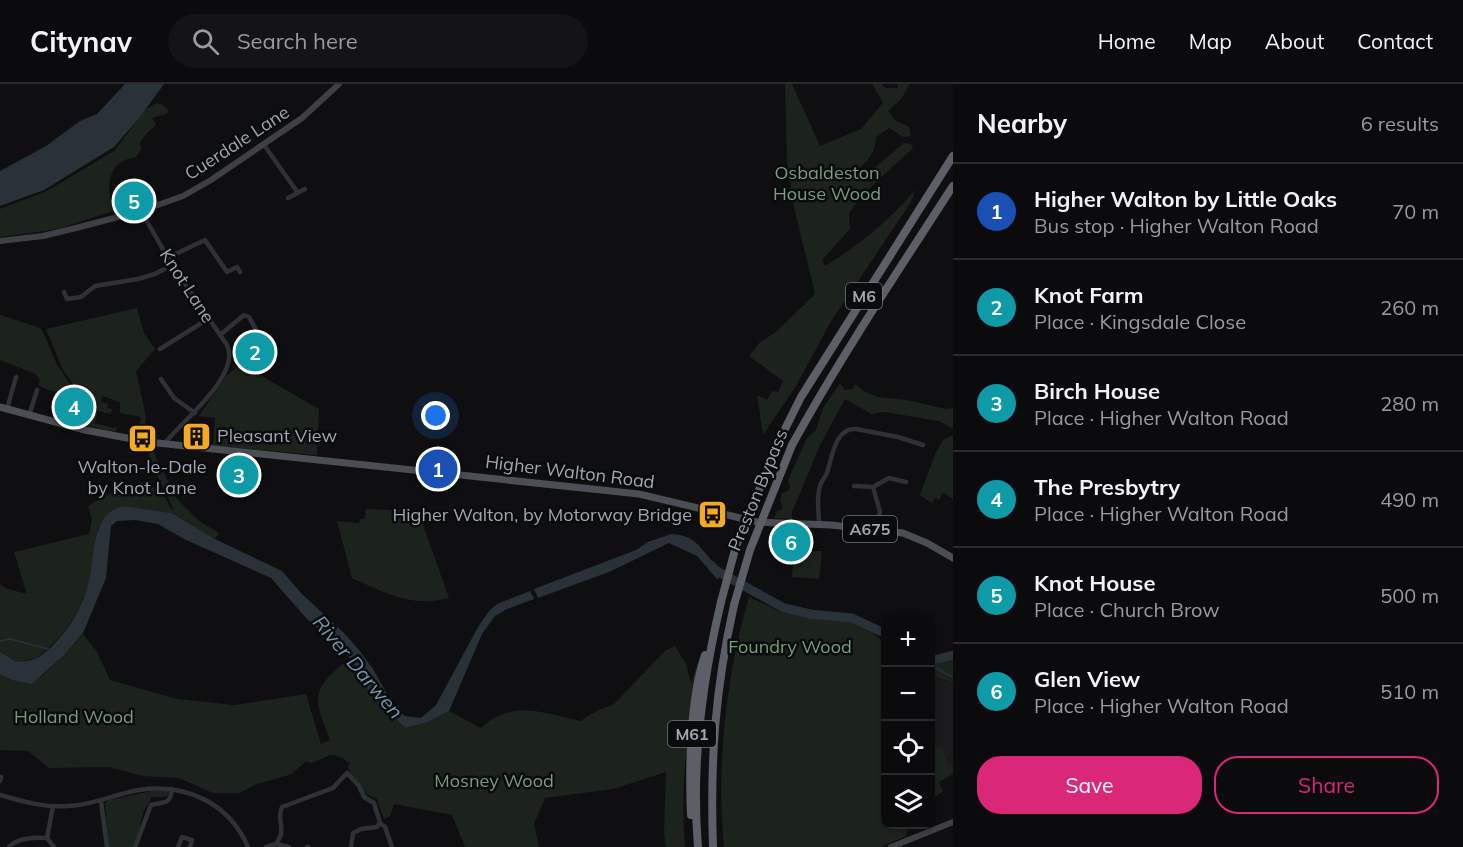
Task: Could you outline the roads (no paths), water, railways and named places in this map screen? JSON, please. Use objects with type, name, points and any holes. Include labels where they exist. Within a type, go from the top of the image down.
[{"type":"highway","name":"Preston Bypass","points":[[716,623],[736,546],[780,439],[801,397],[953,156]]},
{"type":"highway","name":"Preston Bypass","points":[[713,847],[712,750],[718,690],[734,605],[750,550],[792,445],[813,406],[953,186]]},
{"type":"highway","name":"M61","points":[[692,847],[690,769],[692,735],[700,671],[716,623]]},
{"type":"highway","name":"M6","points":[[698,847],[697,758],[703,690],[716,623]]},
{"type":"main road","name":"Cuerdale Lane","points":[[0,241],[43,236],[141,211],[183,196],[302,118],[339,84]]},
{"type":"main road","name":"Higher Walton Road","points":[[3,408],[133,440],[639,494],[757,522],[903,533],[953,558]]},
{"type":"main road","points":[[891,847],[953,822]]},
{"type":"street","points":[[264,145],[298,193]]},
{"type":"street","points":[[288,198],[305,189]]},
{"type":"street","name":"Knot Lane","points":[[141,211],[172,266],[230,351],[230,362],[203,404],[164,444]]},
{"type":"street","points":[[167,258],[205,240],[226,272],[237,267],[240,272]]},
{"type":"street","points":[[64,292],[67,299],[81,297],[95,286],[138,279],[172,266]]},
{"type":"street","points":[[220,335],[244,315],[249,317],[261,339]]},
{"type":"street","points":[[160,349],[208,319]]},
{"type":"street","points":[[3,408],[16,377]]},
{"type":"street","points":[[161,379],[174,398],[195,413]]},
{"type":"street","points":[[165,386],[172,381]]},
{"type":"street","points":[[29,416],[37,390]]},
{"type":"street","points":[[819,525],[819,486],[826,475],[839,438],[844,431],[856,429],[923,446]]},
{"type":"street","points":[[854,486],[873,487],[889,478],[906,482]]},
{"type":"street","points":[[873,487],[880,512],[877,530]]},
{"type":"street","points":[[276,844],[281,834],[279,816],[282,807],[333,788],[346,773],[359,786],[364,797],[374,803],[380,823],[385,827],[392,847]]},
{"type":"street","points":[[135,847],[151,805],[166,803],[171,798],[172,789]]},
{"type":"street","points":[[0,795],[33,804],[68,807],[101,801],[137,790],[172,789],[198,796],[217,806],[238,829],[248,847]]},
{"type":"street","points":[[101,801],[106,847]]},
{"type":"street","points":[[47,838],[52,806]]},
{"type":"street","points":[[351,847],[353,833],[361,829],[377,827],[380,823]]},
{"type":"street","points":[[9,847],[14,841],[38,837],[47,838],[54,847]]},
{"type":"street","points":[[178,847],[182,837],[192,840],[190,847]]},
{"type":"street","points":[[266,847],[276,844],[289,847]]},
{"type":"water","points":[[125,84],[164,84],[114,147],[44,190],[0,206],[0,171],[46,146],[80,121],[97,114]]},
{"type":"water","name":"River Darwen","points":[[123,506],[171,513],[215,539],[282,571],[359,650],[373,669],[396,710],[405,716],[421,718],[436,705],[489,611],[497,604],[530,591],[534,599],[495,616],[482,634],[449,711],[428,722],[405,728],[371,695],[352,660],[306,618],[271,578],[184,539],[158,524],[135,520],[117,521],[111,526],[106,578],[83,633],[65,654],[32,684],[12,680],[0,674],[0,652],[17,662],[37,658],[55,643],[70,625],[81,605],[90,578],[97,533],[109,513]]},
{"type":"water","points":[[671,534],[689,538],[700,546],[721,568],[718,580],[697,556],[669,543],[609,572],[538,598],[534,589],[636,550],[648,542]]},
{"type":"waterway","name":"River Darwen","points":[[712,566],[715,570],[784,608],[810,614],[852,618],[881,632]]},
{"type":"waterway","points":[[0,641],[10,639],[48,649]]},
{"type":"waterway","name":"River Darwen","points":[[935,660],[953,655]]},
{"type":"waterway","points":[[934,667],[953,677]]},
{"type":"place","name":"Knot House","points":[[134,201]]},
{"type":"place","name":"Knot Farm","points":[[255,352]]},
{"type":"place","name":"The Presbytry","points":[[74,407]]},
{"type":"place","name":"Pleasant View","points":[[196,436]]},
{"type":"place","name":"Walton-le-Dale by Knot Lane","points":[[142,438]]},
{"type":"place","name":"Higher Walton by Little Oaks","points":[[438,469]]},
{"type":"place","name":"Birch House","points":[[239,475]]},
{"type":"place","name":"Higher Walton, by Motorway Bridge","points":[[713,515]]},
{"type":"place","name":"Glen View","points":[[791,542]]},
{"type":"park label","name":"Osbaldeston House Wood","points":[[827,184]]},
{"type":"park label","name":"Foundry Wood","points":[[790,647]]},
{"type":"park label","name":"Holland Wood","points":[[74,717]]},
{"type":"park label","name":"Mosney Wood","points":[[494,781]]}]
